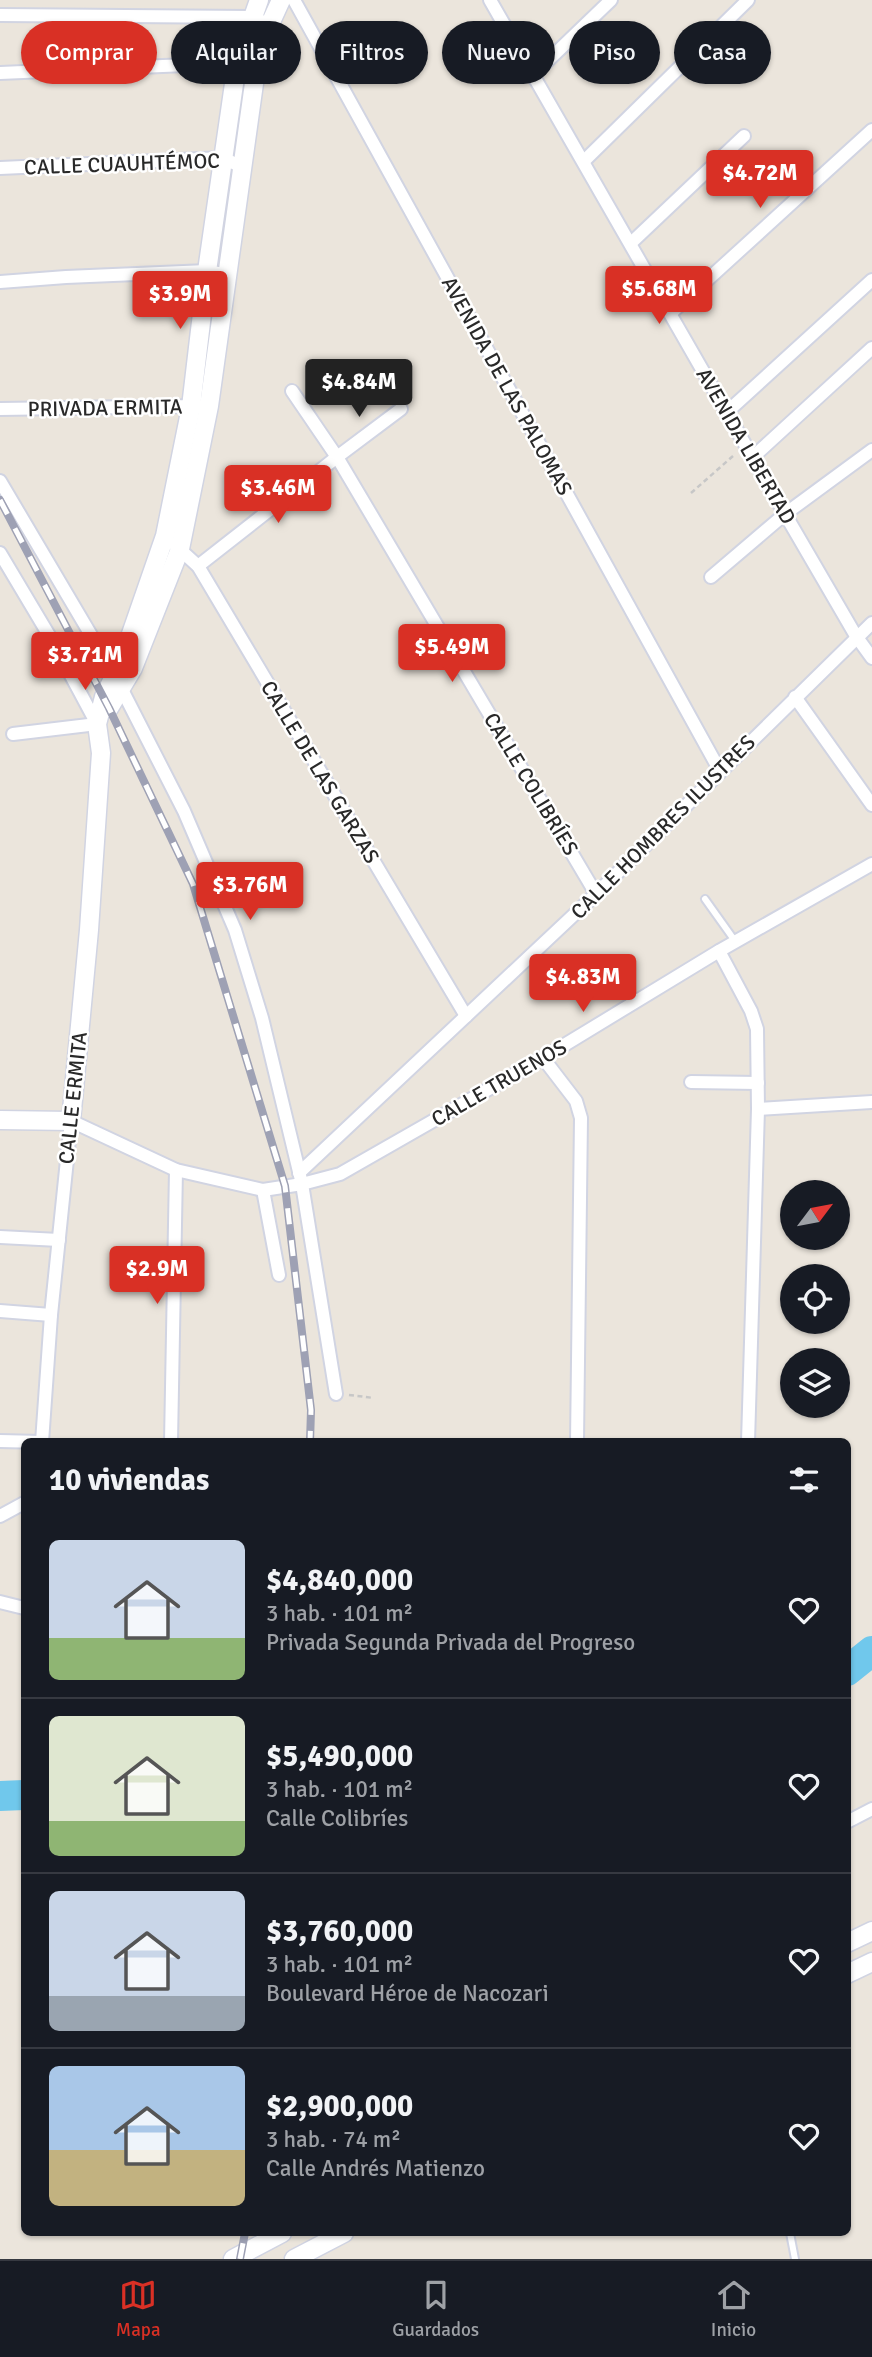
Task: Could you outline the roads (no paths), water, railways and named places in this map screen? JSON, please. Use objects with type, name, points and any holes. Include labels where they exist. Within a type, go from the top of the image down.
[{"type":"street","points":[[271,21],[281,0]]},
{"type":"street","name":"AVENIDA DE LAS PALOMAS","points":[[294,0],[720,771]]},
{"type":"street","name":"AVENIDA LIBERTAD","points":[[490,0],[502,21]]},
{"type":"street","points":[[555,54],[611,0]]},
{"type":"street","points":[[584,161],[748,0]]},
{"type":"street","points":[[0,15],[255,8],[267,21]]},
{"type":"street","points":[[0,73],[171,66]]},
{"type":"street","points":[[117,682],[164,536],[191,407],[234,84]]},
{"type":"street","points":[[117,682],[133,668],[180,549],[209,406],[254,84]]},
{"type":"street","name":"AVENIDA LIBERTAD","points":[[540,84],[752,457],[856,636],[872,658]]},
{"type":"street","points":[[671,313],[872,130]]},
{"type":"street","points":[[631,243],[744,136]]},
{"type":"street","name":"CALLE CUAUHTÉMOC","points":[[0,168],[223,158],[242,167]]},
{"type":"street","points":[[0,282],[66,276],[207,271],[228,275]]},
{"type":"street","points":[[727,412],[872,280]]},
{"type":"street","points":[[752,457],[872,348]]},
{"type":"street","name":"CALLE COLIBRÍES","points":[[292,391],[337,457],[596,894]]},
{"type":"street","name":"PRIVADA ERMITA","points":[[0,409],[209,406]]},
{"type":"street","points":[[198,566],[401,409]]},
{"type":"street","points":[[711,577],[785,514],[872,450]]},
{"type":"street","points":[[0,481],[117,682],[184,811],[235,930],[262,1018],[300,1179],[336,1394]]},
{"type":"street","name":"CALLE DE LAS GARZAS","points":[[164,536],[198,566],[466,1016]]},
{"type":"street","points":[[0,553],[102,729],[13,734]]},
{"type":"street","name":"CALLE HOMBRES ILUSTRES","points":[[300,1179],[872,623]]},
{"type":"street","name":"CALLE ERMITA","points":[[42,1438],[51,1315],[89,930],[102,729],[117,682]]},
{"type":"street","points":[[795,697],[872,805]]},
{"type":"street","name":"CALLE TRUENOS","points":[[300,1179],[340,1174],[872,864]]},
{"type":"street","points":[[719,951],[751,1011],[757,1029],[758,1109],[748,1438]]},
{"type":"street","points":[[543,1058],[576,1101],[581,1118],[577,1438]]},
{"type":"street","points":[[691,1082],[758,1083]]},
{"type":"street","points":[[758,1109],[872,1102]]},
{"type":"street","points":[[0,1120],[71,1121],[176,1170],[263,1190],[300,1179]]},
{"type":"street","points":[[171,1438],[176,1170]]},
{"type":"street","points":[[263,1190],[279,1275]]},
{"type":"street","points":[[0,1237],[59,1240]]},
{"type":"street","points":[[0,1311],[51,1315]]},
{"type":"street","points":[[0,1441],[21,1442]]},
{"type":"street","points":[[0,1516],[21,1505]]},
{"type":"street","points":[[0,1602],[21,1607]]},
{"type":"street","points":[[851,1820],[872,1809]]},
{"type":"street","points":[[851,1941],[872,1931]]},
{"type":"street","points":[[851,1972],[872,1962]]},
{"type":"street","points":[[233,2259],[256,2253],[278,2236]]},
{"type":"street","points":[[295,2259],[338,2236]]},
{"type":"lane","points":[[705,899],[735,942]]},
{"type":"lane","points":[[791,2236],[795,2259]]},
{"type":"waterway","points":[[851,1668],[872,1651]]},
{"type":"waterway","points":[[0,1796],[21,1795]]},
{"type":"railway","points":[[0,500],[109,708],[193,884],[285,1186],[311,1410],[310,1438]]},
{"type":"railway","points":[[240,2259],[244,2236]]}]
